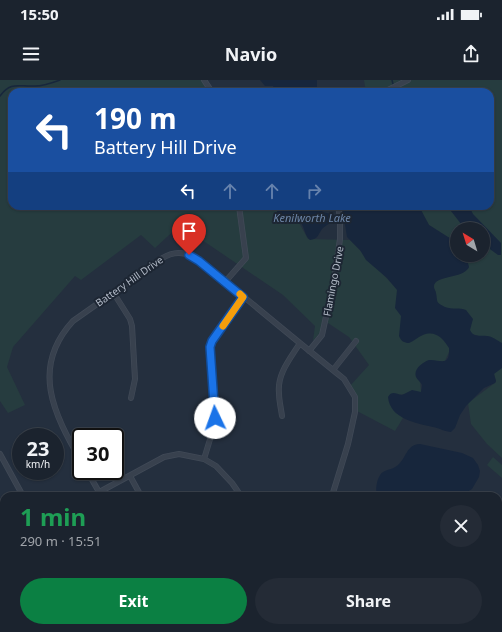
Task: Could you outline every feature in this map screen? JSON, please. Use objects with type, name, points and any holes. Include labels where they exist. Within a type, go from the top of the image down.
[{"type":"street","points":[[392,88],[408,80]]},
{"type":"street","points":[[225,282],[246,258],[239,210]]},
{"type":"street","name":"Flamingo Drive","points":[[309,351],[322,335],[334,280],[341,236],[339,210]]},
{"type":"street","name":"Battery Hill Drive","points":[[72,446],[54,407],[48,377],[57,344],[73,321],[144,269],[170,254],[182,253],[190,256],[225,282],[344,379],[352,391],[355,397],[355,412],[348,444],[333,492]]},
{"type":"street","points":[[113,292],[130,319],[132,326],[135,379],[131,398]]},
{"type":"street","points":[[204,459],[215,418],[210,347],[212,341],[243,297]]},
{"type":"street","points":[[333,370],[356,340]]},
{"type":"street","points":[[282,416],[279,394],[280,379],[282,372],[300,343]]},
{"type":"street","points":[[0,454],[21,492]]},
{"type":"street","points":[[92,480],[99,492],[164,458],[179,454],[204,459],[216,466],[223,472],[238,492]]},
{"type":"street","points":[[130,476],[139,492]]},
{"type":"green space","points":[[0,80],[203,80],[208,88],[8,88],[8,210],[279,210],[278,219],[297,219],[308,239],[350,240],[396,288],[437,281],[469,268],[467,262],[490,262],[490,222],[450,222],[450,238],[429,225],[420,210],[494,210],[494,88],[365,88],[364,80],[502,80],[502,343],[472,334],[449,352],[445,361],[419,367],[421,392],[389,396],[403,418],[395,431],[355,410],[349,387],[369,365],[349,337],[328,323],[313,341],[315,326],[283,295],[180,225],[155,248],[141,235],[81,280],[75,276],[13,347],[7,367],[25,405],[8,413],[0,401]]},
{"type":"green space","points":[[502,364],[502,458],[487,444],[471,424],[468,403],[496,382],[494,373]]},
{"type":"green space","points":[[493,457],[502,465],[502,478],[487,465]]},
{"type":"water","points":[[260,80],[317,80],[317,88],[274,88],[273,86],[265,86]]},
{"type":"water","name":"Kenilworth Lake","points":[[278,210],[321,210],[323,212],[334,215],[335,218],[322,229],[316,238],[310,240],[300,221],[295,218],[280,220],[278,219],[276,213]]},
{"type":"water","points":[[343,210],[421,210],[429,225],[450,238],[450,262],[468,262],[469,267],[466,271],[455,276],[443,278],[435,283],[434,288],[438,302],[448,308],[466,310],[473,319],[470,330],[473,334],[477,336],[491,337],[502,343],[502,368],[494,374],[496,381],[495,383],[484,388],[466,406],[460,415],[455,428],[451,432],[405,419],[393,410],[390,404],[388,397],[391,394],[394,393],[402,395],[412,390],[421,392],[422,385],[415,374],[417,369],[421,364],[429,360],[446,360],[449,354],[449,348],[441,338],[435,334],[423,335],[409,343],[404,342],[401,339],[399,336],[401,316],[395,308],[397,290],[387,278],[366,260],[360,250],[347,237]]},
{"type":"water","points":[[450,210],[471,210],[481,222],[460,222]]},
{"type":"water","points":[[490,232],[501,243],[501,255],[498,255],[490,249]]},
{"type":"water","points":[[420,444],[462,453],[473,458],[480,471],[479,477],[472,489],[467,492],[376,492],[379,476],[383,472],[393,468],[401,462],[409,449]]},
{"type":"waterway","points":[[0,96],[8,88],[16,86],[41,85],[60,80]]},
{"type":"waterway","points":[[392,80],[394,88]]},
{"type":"slow traffic","points":[[223,326],[243,297],[240,294]]},
{"type":"route","points":[[189,255],[199,261],[243,297],[221,329],[214,336],[210,347],[215,418]]}]
